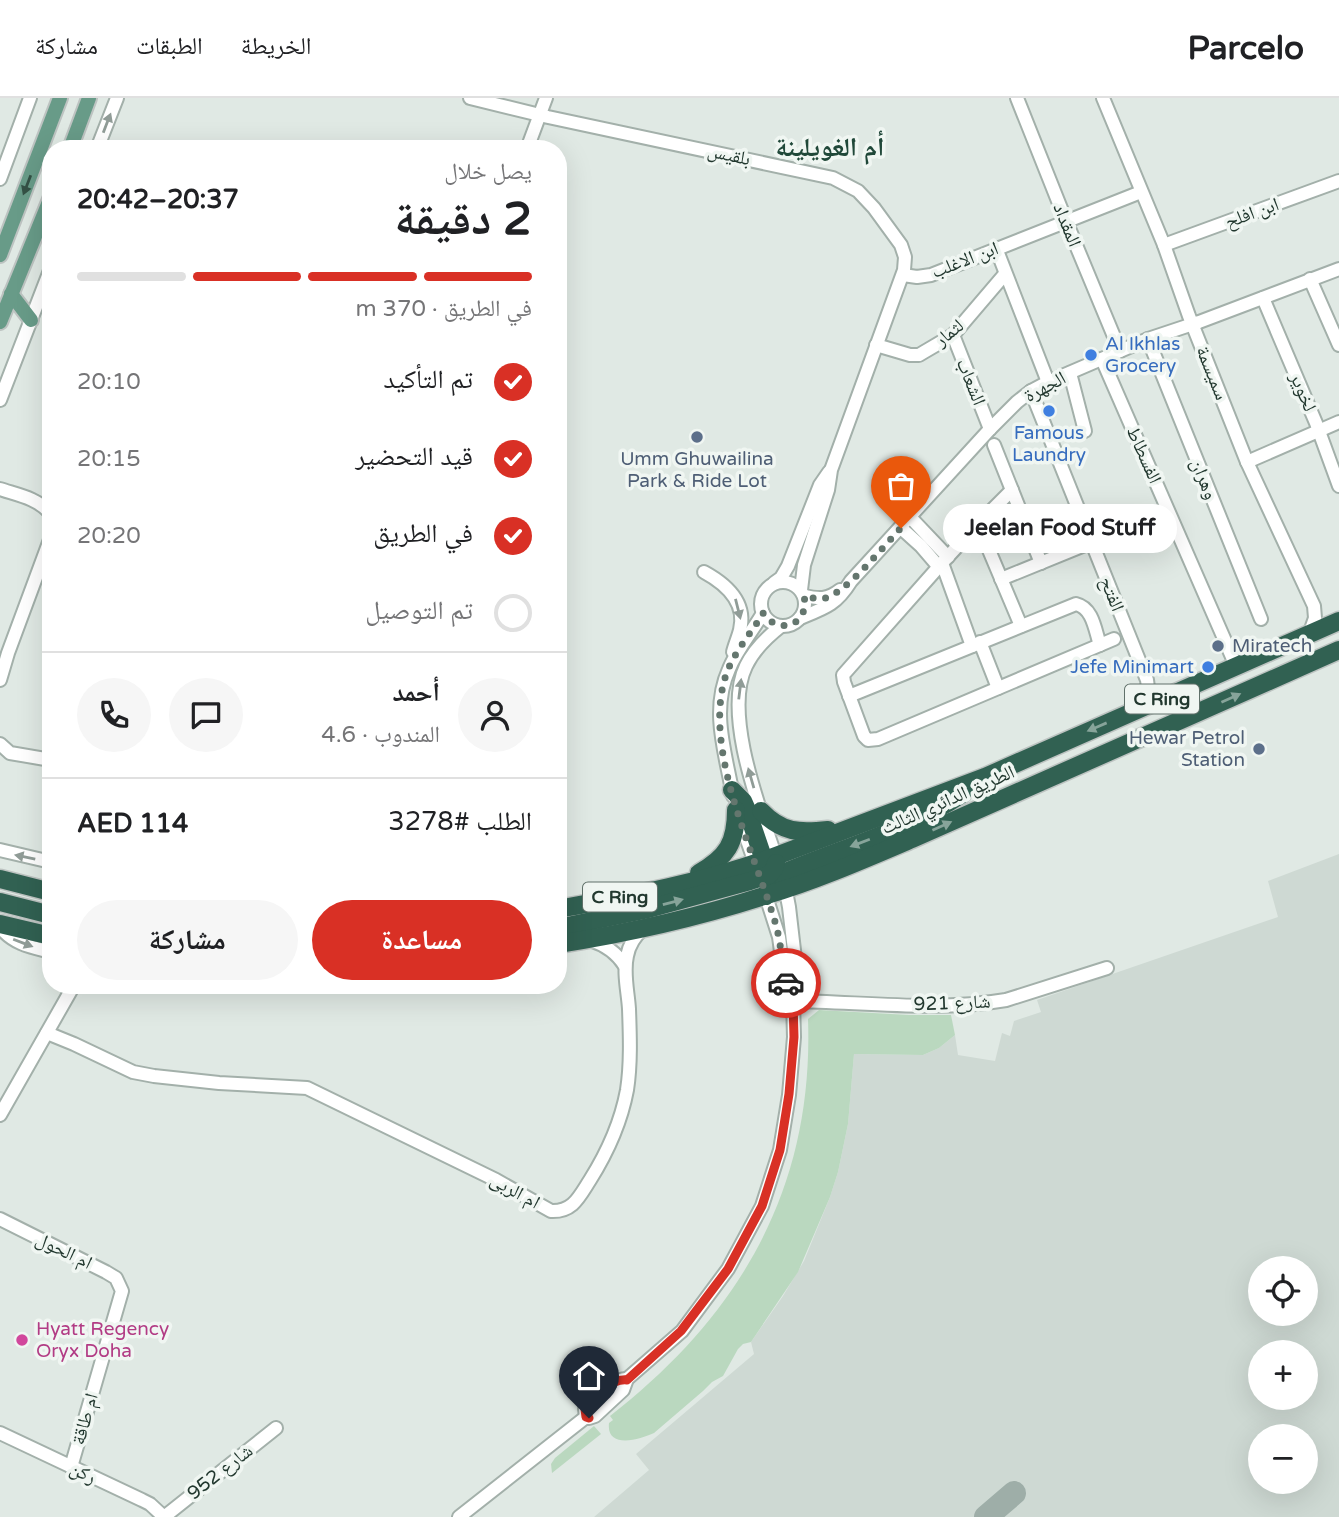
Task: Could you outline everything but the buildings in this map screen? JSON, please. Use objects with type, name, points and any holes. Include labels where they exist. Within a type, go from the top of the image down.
[{"type":"highway","name":"الطريق الدائري الثالث","points":[[567,943],[644,928],[770,875],[849,828],[985,777],[1309,635],[1339,619]]},
{"type":"highway","name":"الطريق الدائري الثالث","points":[[567,907],[681,884],[856,863],[1339,650]]},
{"type":"highway","points":[[567,926],[644,911],[770,875],[904,826],[939,808],[985,777]]},
{"type":"highway","points":[[732,790],[743,801],[770,875]]},
{"type":"highway","points":[[681,884],[711,866],[725,853],[734,835],[736,810]]},
{"type":"highway","points":[[761,811],[776,824],[793,831],[849,828]]},
{"type":"highway","points":[[0,879],[42,890]]},
{"type":"highway","points":[[0,902],[42,913]]},
{"type":"highway","points":[[0,925],[42,934]]},
{"type":"main road","points":[[44,140],[60,98]]},
{"type":"main road","points":[[74,140],[90,100]]},
{"type":"main road","points":[[0,255],[42,145]]},
{"type":"main road","points":[[0,322],[42,219]]},
{"type":"main road","points":[[11,294],[31,320]]},
{"type":"street","points":[[0,179],[30,98]]},
{"type":"street","points":[[101,140],[117,98]]},
{"type":"street","name":"بلقيس","points":[[470,98],[842,181],[865,197],[901,245],[905,263],[902,275]]},
{"type":"street","points":[[530,140],[546,98]]},
{"type":"street","name":"المقداد","points":[[1017,98],[1120,351]]},
{"type":"street","name":"سميسمة","points":[[1104,98],[1247,462],[1314,606]]},
{"type":"street","name":"ابن افلح","points":[[1164,245],[1339,181]]},
{"type":"street","name":"ابن الاغلب","points":[[802,593],[804,565],[828,490],[831,470],[902,275],[931,275],[1141,192]]},
{"type":"street","points":[[996,248],[1048,382]]},
{"type":"street","name":"الجهرة","points":[[800,618],[834,603],[990,429],[1031,391],[1148,339],[1192,325],[1339,268]]},
{"type":"street","name":"لثمار","points":[[876,345],[902,354],[919,355],[953,335],[1006,274]]},
{"type":"street","points":[[1310,279],[1339,345]]},
{"type":"street","points":[[0,400],[42,291]]},
{"type":"street","name":"لخوير","points":[[1263,298],[1320,432],[1339,486]]},
{"type":"street","name":"الشعاب","points":[[953,335],[990,429]]},
{"type":"street","name":"وهران","points":[[1148,339],[1261,620]]},
{"type":"street","name":"الفسطاط","points":[[1102,359],[1236,666]]},
{"type":"street","points":[[1070,373],[1085,431]]},
{"type":"street","name":"الفتح","points":[[1031,391],[1147,680]]},
{"type":"street","points":[[1247,462],[1339,422]]},
{"type":"street","points":[[994,445],[1041,563]]},
{"type":"street","name":"ابن الاغلب","points":[[774,583],[788,566],[820,485],[831,470]]},
{"type":"street","points":[[0,481],[42,497]]},
{"type":"street","points":[[0,489],[34,500],[42,506]]},
{"type":"street","points":[[1012,490],[943,562],[845,672],[843,678],[860,730],[868,740],[872,740],[1114,639]]},
{"type":"street","points":[[910,517],[943,562],[976,644],[998,688]]},
{"type":"street","points":[[978,524],[1021,626]]},
{"type":"street","points":[[901,528],[943,562]]},
{"type":"street","points":[[1001,579],[1092,542]]},
{"type":"street","points":[[0,680],[42,561]]},
{"type":"street","points":[[704,572],[728,588],[739,608],[741,623],[734,645],[733,661]]},
{"type":"street","points":[[781,626],[770,622],[763,613],[761,597],[774,583],[786,581],[802,593],[805,608],[800,618],[792,624],[781,626],[764,640],[751,656],[742,674],[739,689],[743,744],[761,811],[785,981],[793,1001]]},
{"type":"street","name":"الجهرة","points":[[802,593],[823,599],[851,582]]},
{"type":"street","points":[[849,696],[1072,605],[1080,605],[1088,610],[1100,645]]},
{"type":"street","points":[[1314,606],[1339,619]]},
{"type":"street","points":[[1309,635],[1314,624],[1314,606]]},
{"type":"street","points":[[459,1517],[586,1417],[595,1416],[623,1390],[627,1380],[681,1331],[728,1269],[762,1206],[780,1150],[789,1094],[794,1037],[793,1001],[797,976],[770,875],[736,810],[723,750],[720,708],[725,677],[763,613]]},
{"type":"street","points":[[1147,680],[1157,687],[1177,692]]},
{"type":"street","points":[[1138,710],[1147,696],[1147,680]]},
{"type":"street","points":[[0,744],[10,753],[42,758]]},
{"type":"street","points":[[0,850],[42,860]]},
{"type":"street","points":[[0,925],[5,934],[16,942],[42,949]]},
{"type":"street","name":"ام الربى","points":[[47,1033],[133,1072],[219,1083],[307,1088],[496,1180],[551,1211],[560,1211],[568,1209],[578,1199],[608,1146],[621,1115],[627,1090],[629,1037],[625,967],[630,945],[644,928]]},
{"type":"street","points":[[588,940],[610,949],[625,967]]},
{"type":"street","name":"شارع 921","points":[[793,1001],[935,1005],[990,1002],[1006,1000],[1107,968]]},
{"type":"street","points":[[0,1115],[5,1094],[70,994]]},
{"type":"street","name":"ام الحول","points":[[0,1219],[106,1272],[116,1278],[122,1291]]},
{"type":"street","name":"ام طاقة","points":[[71,1467],[122,1291]]},
{"type":"street","name":"شارع 952","points":[[164,1517],[276,1428]]},
{"type":"street","name":"ركن","points":[[0,1433],[142,1500],[164,1517]]},
{"type":"shaded area","points":[[1339,854],[1339,1517],[594,1517],[649,1470],[636,1454],[754,1354],[751,1342],[804,1261],[830,1197],[848,1124],[854,1054],[923,1055],[939,1048],[955,1035],[958,1055],[995,1061],[1002,1033],[1010,1036],[1014,1021],[1041,1012],[1037,1000],[1278,917],[1268,881]]},
{"type":"green space","points":[[819,1010],[951,1015],[955,1035],[939,1048],[923,1055],[854,1054],[848,1124],[838,1172],[798,1272],[751,1342],[738,1349],[723,1376],[712,1382],[654,1433],[632,1440],[613,1437],[609,1431],[609,1423],[613,1420],[610,1416],[656,1377],[697,1335],[732,1290],[760,1242],[783,1192],[798,1138],[807,1080],[808,1019]]},
{"type":"green space","points":[[594,1426],[601,1434],[552,1473],[551,1464],[555,1458]]},
{"type":"taxiway","points":[[986,1517],[1014,1493]]},
{"type":"way so far","points":[[786,983],[779,937],[736,810],[725,764],[720,728],[723,687],[728,669],[763,613],[775,625],[786,626],[796,622],[805,608],[804,596],[820,599],[834,594],[851,582],[901,528]]},
{"type":"place","name":"Al Ikhlas Grocery","points":[[1091,355]]},
{"type":"place","name":"Famous Laundry","points":[[1049,411]]},
{"type":"place","name":"Umm Ghuwailina Park & Ride Lot","points":[[697,437]]},
{"type":"place","name":"Jeelan Food Stuff","points":[[901,528]]},
{"type":"place","name":"Miratech","points":[[1218,646]]},
{"type":"place","name":"Jefe Minimart","points":[[1208,667]]},
{"type":"place","name":"Hewar Petrol Station","points":[[1259,749]]},
{"type":"place","name":"Hyatt Regency Oryx Doha","points":[[22,1340]]},
{"type":"district","name":"أم الغويلينة","points":[[830,147]]},
{"type":"route","points":[[589,1418],[586,1417],[585,1409],[599,1395],[616,1380],[627,1380],[681,1331],[728,1269],[762,1206],[780,1150],[789,1094],[794,1037],[793,1001],[786,983]]}]
